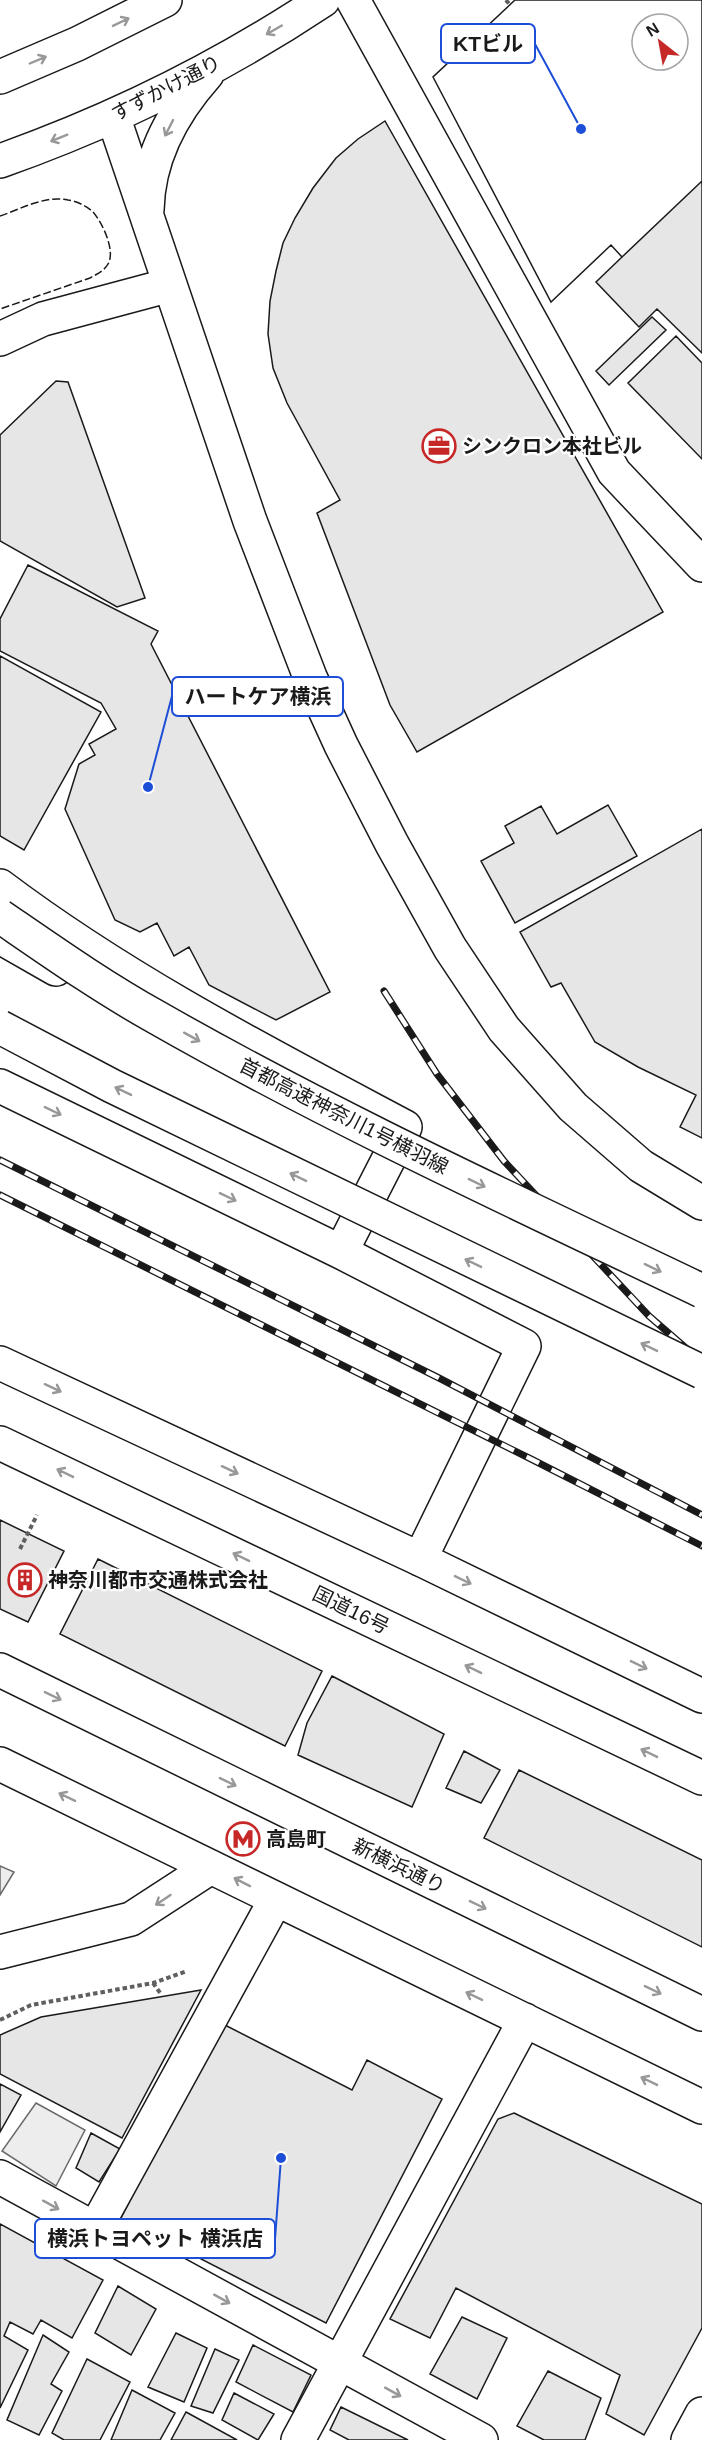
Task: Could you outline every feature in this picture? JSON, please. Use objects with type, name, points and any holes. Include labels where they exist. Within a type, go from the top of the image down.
[{"type":"main road","points":[[0,76],[77,44],[165,0]]},
{"type":"main road","name":"すずかけ通り","points":[[0,161],[113,116],[215,64],[323,0]]},
{"type":"main road","points":[[353,0],[614,472],[702,565]]},
{"type":"main road","points":[[147,218],[148,190],[164,137],[178,111],[215,64]]},
{"type":"main road","points":[[113,116],[250,521],[309,677],[341,746],[392,844],[450,948],[504,1029],[573,1107],[641,1166],[702,1203]]},
{"type":"main road","points":[[0,339],[43,319],[170,285]]},
{"type":"main road","points":[[0,886],[68,934],[173,1000],[405,1127],[341,1252]]},
{"type":"main road","name":"首都高速神奈川1号横羽線","points":[[0,916],[154,1016],[257,1072],[385,1138],[702,1291]]},
{"type":"main road","points":[[0,938],[38,960],[154,1016]]},
{"type":"main road","points":[[0,1027],[111,1086],[702,1372]]},
{"type":"main road","points":[[0,1086],[341,1252],[524,1346],[420,1560]]},
{"type":"main road","points":[[0,1363],[420,1560],[702,1696]]},
{"type":"main road","name":"国道16号","points":[[0,1443],[702,1778]]},
{"type":"main road","name":"新横浜通り","points":[[0,1671],[702,2014]]},
{"type":"main road","points":[[0,1764],[702,2107]]},
{"type":"main road","points":[[0,1952],[131,1919],[211,1867]]},
{"type":"main road","points":[[95,2229],[276,1899]]},
{"type":"main road","points":[[298,2440],[525,2020]]},
{"type":"main road","points":[[0,2177],[480,2440]]},
{"type":"main road","points":[[688,2440],[702,2414]]},
{"type":"path","points":[[506,0],[510,4]]},
{"type":"path","points":[[20,1549],[37,1515]]},
{"type":"path","points":[[0,2019],[31,2005],[153,1983],[161,1994]]},
{"type":"shaded area","points":[[0,1866],[14,1872],[0,1895]]},
{"type":"shaded area","points":[[36,2103],[85,2130],[56,2186],[2,2151]]},
{"type":"building","points":[[515,0],[702,0],[702,353],[657,309],[639,327],[596,282],[622,257],[611,245],[551,302],[433,77]]},
{"type":"building","points":[[515,0],[702,0],[702,181],[622,257],[611,245],[551,302],[433,77]]},
{"type":"building","name":"シンクロン本社ビル","points":[[385,121],[663,612],[417,752],[390,705],[317,513],[340,500],[287,403],[273,368],[268,334],[270,301],[276,271],[283,243],[295,218],[313,188],[336,158],[358,139]]},
{"type":"building","points":[[652,317],[666,330],[609,385],[596,371]]},
{"type":"building","points":[[676,336],[702,363],[702,459],[628,383]]},
{"type":"building","points":[[56,381],[68,382],[145,598],[117,607],[0,541],[0,435]]},
{"type":"building","points":[[28,565],[158,631],[151,644],[330,992],[276,1020],[209,985],[189,947],[174,956],[157,923],[140,932],[115,920],[65,809],[79,764],[95,755],[89,744],[116,729],[101,703],[0,651],[0,619]]},
{"type":"building","points":[[0,656],[101,712],[24,850],[0,836]]},
{"type":"building","points":[[608,805],[637,856],[515,923],[481,861],[514,843],[505,826],[541,806],[557,834]]},
{"type":"building","points":[[702,829],[702,1138],[680,1127],[696,1095],[638,1067],[595,1042],[561,983],[551,987],[520,932]]},
{"type":"building","name":"神奈川都市交通株式会社","points":[[0,1520],[64,1551],[28,1622],[0,1609]]},
{"type":"building","points":[[98,1559],[322,1671],[285,1746],[60,1634]]},
{"type":"building","points":[[332,1676],[444,1734],[412,1807],[298,1755],[307,1723]]},
{"type":"building","points":[[464,1751],[500,1770],[481,1803],[446,1788]]},
{"type":"building","points":[[519,1770],[702,1860],[702,1947],[484,1838]]},
{"type":"building","points":[[201,1990],[122,2138],[0,2074],[0,2035],[41,2017]]},
{"type":"building","points":[[221,2023],[352,2090],[367,2060],[442,2099],[326,2323],[121,2218]]},
{"type":"building","points":[[0,2084],[21,2095],[0,2132]]},
{"type":"building","points":[[514,2113],[702,2204],[702,2328],[644,2435],[606,2414],[620,2375],[456,2288],[430,2338],[390,2319],[498,2119]]},
{"type":"building","points":[[91,2133],[120,2149],[99,2182],[76,2168]]},
{"type":"building","points":[[0,2224],[103,2280],[72,2338],[41,2320],[33,2334],[10,2322],[4,2336],[28,2350],[0,2408]]},
{"type":"building","points":[[118,2286],[156,2309],[131,2355],[95,2333]]},
{"type":"building","points":[[462,2317],[507,2338],[477,2399],[430,2374]]},
{"type":"building","points":[[176,2333],[207,2348],[184,2402],[148,2387]]},
{"type":"building","points":[[43,2335],[69,2352],[51,2384],[62,2391],[39,2435],[7,2420]]},
{"type":"building","points":[[253,2345],[311,2375],[293,2412],[236,2382]]},
{"type":"building","points":[[215,2349],[239,2360],[213,2413],[191,2406]]},
{"type":"building","points":[[87,2359],[130,2382],[100,2440],[64,2440],[52,2433]]},
{"type":"building","points":[[548,2371],[601,2398],[585,2440],[544,2440],[517,2426]]},
{"type":"building","points":[[132,2390],[175,2413],[160,2440],[111,2440]]},
{"type":"building","points":[[234,2393],[274,2414],[258,2440],[222,2420]]},
{"type":"building","points":[[341,2407],[408,2440],[349,2440],[330,2430]]},
{"type":"building","points":[[186,2412],[237,2440],[171,2440]]},
{"type":"railway","points":[[384,991],[437,1074],[504,1161],[649,1316],[702,1362]]},
{"type":"railway","points":[[0,1160],[439,1378],[702,1515]]},
{"type":"railway","points":[[0,1195],[702,1546]]},
{"type":"fence","points":[[0,216],[51,199],[74,201],[88,208],[97,217],[107,237],[110,252],[108,264],[90,278],[0,309]]},
{"type":"place","name":"KTビル","points":[[581,129]]},
{"type":"place","name":"シンクロン本社ビル","points":[[439,446]]},
{"type":"place","name":"ハートケア横浜","points":[[148,787]]},
{"type":"place","name":"神奈川都市交通株式会社","points":[[25,1580]]},
{"type":"place","name":"高島町","points":[[243,1839]]},
{"type":"place","name":"横浜トヨペット 横浜店","points":[[281,2158]]}]
